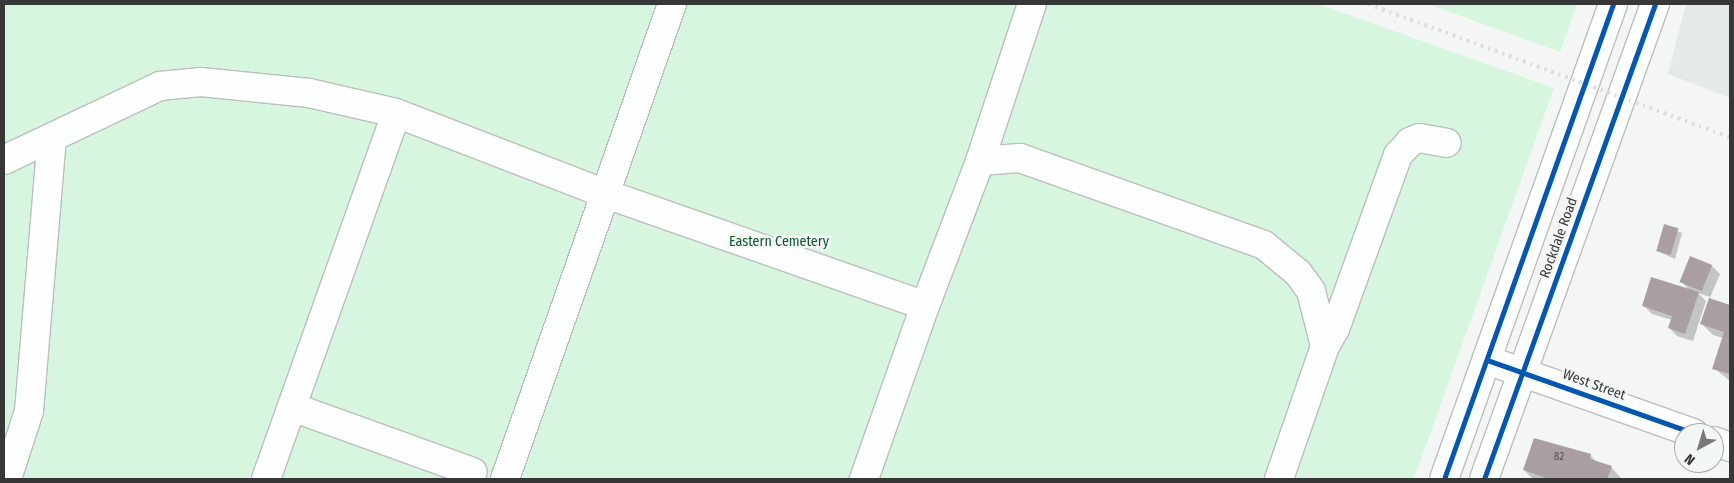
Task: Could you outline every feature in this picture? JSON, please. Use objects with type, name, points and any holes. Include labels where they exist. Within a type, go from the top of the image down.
[{"type":"main road","points":[[505,479],[672,4]]},
{"type":"main road","points":[[864,479],[925,306],[980,162],[1032,4]]},
{"type":"main road","name":"Rockdale Road","points":[[1444,479],[1613,4]]},
{"type":"main road","name":"Rockdale Road","points":[[1484,479],[1655,4]]},
{"type":"main road","points":[[4,160],[52,139],[160,86],[177,83],[238,84],[309,93],[396,113],[606,194],[925,306]]},
{"type":"main road","points":[[266,479],[396,113]]},
{"type":"main road","points":[[1279,479],[1325,346],[1335,329],[1350,284],[1402,148],[1418,138],[1447,143]]},
{"type":"main road","points":[[7,479],[29,411],[52,139]]},
{"type":"main road","points":[[980,162],[1020,158],[1241,235],[1281,256],[1298,273],[1311,291],[1325,346]]},
{"type":"main road","points":[[1311,291],[1350,284]]},
{"type":"main road","name":"West Street","points":[[1487,360],[1674,426]]},
{"type":"main road","points":[[292,407],[474,472]]},
{"type":"shaded area","points":[[1686,4],[1730,4],[1730,98],[1668,74]]},
{"type":"green space","name":"Eastern Cemetery","points":[[4,4],[1318,4],[1554,88],[1414,479],[4,479]]},
{"type":"green space","points":[[1428,4],[1577,4],[1560,52]]},
{"type":"building","points":[[1664,224],[1678,228],[1671,255],[1656,251]]},
{"type":"building","points":[[1690,256],[1712,265],[1702,291],[1680,282]]},
{"type":"building","points":[[1651,277],[1699,292],[1685,334],[1668,328],[1672,316],[1642,306]]},
{"type":"building","points":[[1709,298],[1730,305],[1730,374],[1712,369],[1724,332],[1700,324]]},
{"type":"building","points":[[1534,438],[1591,454],[1590,459],[1612,466],[1607,479],[1549,479],[1523,470]]},
{"type":"railway","points":[[1368,4],[1730,137]]},
{"type":"cycle path","points":[[1444,479],[1613,4]]},
{"type":"cycle path","points":[[1484,479],[1655,4]]},
{"type":"cycle path","points":[[1487,360],[1674,426]]}]
